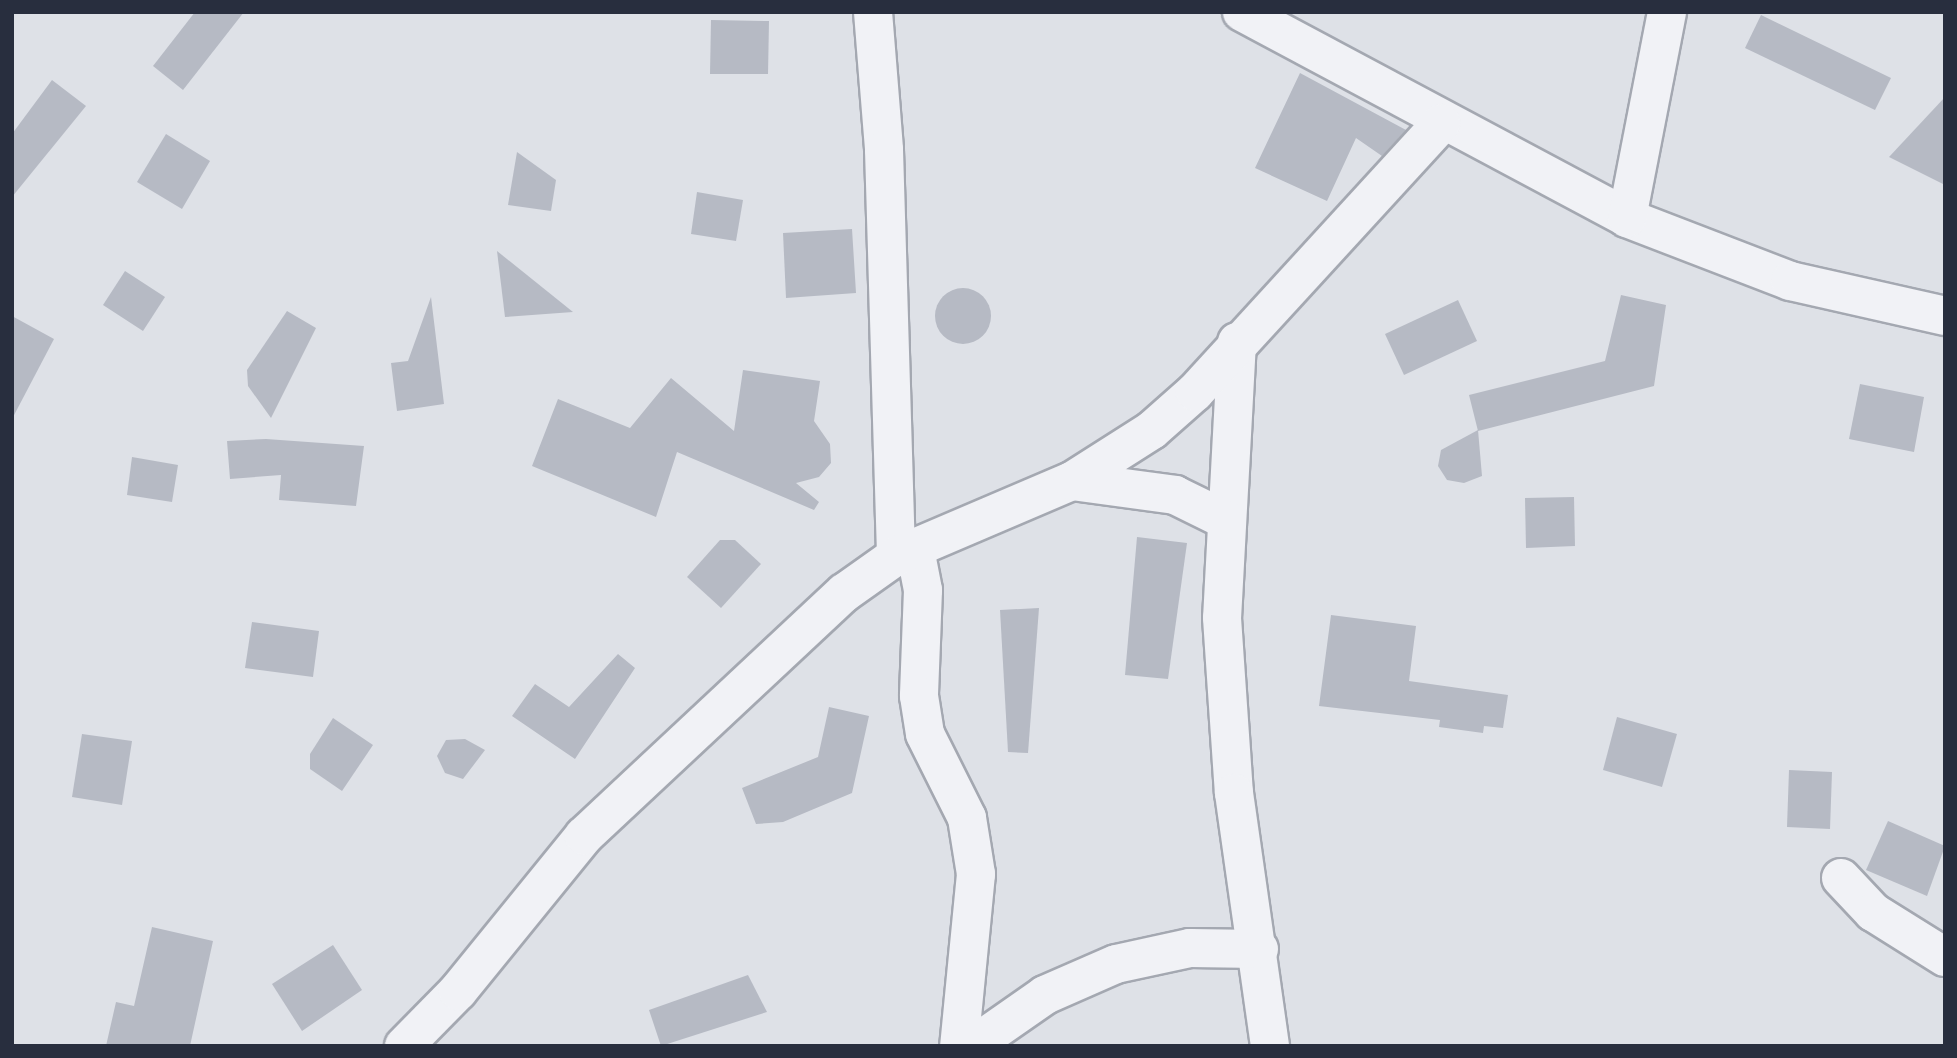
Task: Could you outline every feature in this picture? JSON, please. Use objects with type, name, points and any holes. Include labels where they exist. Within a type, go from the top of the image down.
[{"type":"street","points":[[873,12],[884,150],[906,553],[923,590],[919,696],[925,734],[967,818],[976,874],[959,1046]]},
{"type":"street","points":[[1242,12],[1441,124],[1627,218],[1790,281],[1945,316]]},
{"type":"street","points":[[1627,218],[1667,12]]},
{"type":"street","points":[[404,1046],[584,836],[844,593],[906,553],[1072,481],[1152,430],[1195,393],[1237,342],[1441,124]]},
{"type":"street","points":[[1237,342],[1222,618],[1234,793],[1259,949],[1270,1046]]},
{"type":"street","points":[[1072,481],[1175,495],[1226,520]]},
{"type":"street","points":[[1841,878],[1872,912],[1945,957]]},
{"type":"street","points":[[972,1046],[1045,995],[1116,964],[1190,948],[1259,949]]},
{"type":"building","points":[[195,12],[244,12],[183,90],[153,66]]},
{"type":"building","points":[[1761,15],[1891,78],[1875,110],[1745,48]]},
{"type":"building","points":[[711,20],[769,21],[768,74],[710,74]]},
{"type":"building","points":[[1300,73],[1406,130],[1382,156],[1356,138],[1327,201],[1255,168]]},
{"type":"building","points":[[52,80],[86,106],[12,197],[12,134]]},
{"type":"building","points":[[1945,97],[1945,185],[1889,157]]},
{"type":"building","points":[[166,134],[210,161],[182,209],[137,182]]},
{"type":"building","points":[[517,152],[556,180],[551,211],[508,205]]},
{"type":"building","points":[[697,192],[743,200],[736,241],[691,234]]},
{"type":"building","points":[[852,229],[856,293],[786,298],[783,233]]},
{"type":"building","points":[[497,251],[573,312],[505,317]]},
{"type":"building","points":[[125,271],[165,297],[143,331],[103,305]]},
{"type":"building","points":[[963,288],[974,290],[983,296],[989,305],[989,327],[983,336],[974,342],[963,344],[952,342],[943,336],[937,327],[935,316],[937,305],[943,296],[952,290]]},
{"type":"building","points":[[1621,295],[1666,305],[1654,386],[1478,431],[1469,395],[1605,361]]},
{"type":"building","points":[[431,297],[444,404],[397,411],[391,363],[408,361]]},
{"type":"building","points":[[1458,300],[1477,341],[1404,375],[1385,334]]},
{"type":"building","points":[[287,311],[316,328],[271,418],[248,386],[247,370]]},
{"type":"building","points":[[12,316],[54,339],[12,419]]},
{"type":"building","points":[[743,370],[820,381],[814,421],[830,444],[831,463],[819,477],[796,483],[819,502],[814,510],[677,452],[656,517],[532,466],[558,399],[630,428],[671,378],[734,431]]},
{"type":"building","points":[[1860,384],[1924,397],[1914,452],[1849,439]]},
{"type":"building","points":[[1478,430],[1482,476],[1464,483],[1447,480],[1438,466],[1441,450]]},
{"type":"building","points":[[266,439],[364,446],[356,506],[279,500],[281,475],[230,479],[227,441]]},
{"type":"building","points":[[132,457],[178,465],[172,502],[127,495]]},
{"type":"building","points":[[1574,497],[1575,546],[1526,548],[1525,498]]},
{"type":"building","points":[[1137,537],[1187,543],[1168,679],[1125,675]]},
{"type":"building","points":[[720,540],[735,540],[761,564],[721,608],[687,577]]},
{"type":"building","points":[[1039,608],[1028,753],[1008,752],[1000,610]]},
{"type":"building","points":[[1331,615],[1416,626],[1409,681],[1508,695],[1503,728],[1484,726],[1483,733],[1439,727],[1440,720],[1319,706]]},
{"type":"building","points":[[252,622],[319,631],[313,677],[245,668]]},
{"type":"building","points":[[618,654],[635,668],[575,759],[512,716],[535,684],[569,707]]},
{"type":"building","points":[[829,707],[869,716],[852,793],[783,822],[756,824],[742,788],[818,757]]},
{"type":"building","points":[[1617,717],[1677,734],[1662,787],[1603,770]]},
{"type":"building","points":[[333,718],[373,745],[342,791],[310,769],[310,754]]},
{"type":"building","points":[[82,734],[132,741],[122,805],[72,797]]},
{"type":"building","points":[[465,739],[485,750],[463,779],[445,773],[437,756],[446,740]]},
{"type":"building","points":[[1789,770],[1832,772],[1830,829],[1787,827]]},
{"type":"building","points":[[1888,821],[1945,846],[1927,896],[1866,870]]},
{"type":"building","points":[[152,927],[213,941],[190,1046],[106,1046],[116,1002],[134,1006]]},
{"type":"building","points":[[333,945],[362,990],[302,1031],[272,984]]},
{"type":"building","points":[[748,975],[767,1012],[661,1046],[649,1010]]}]
